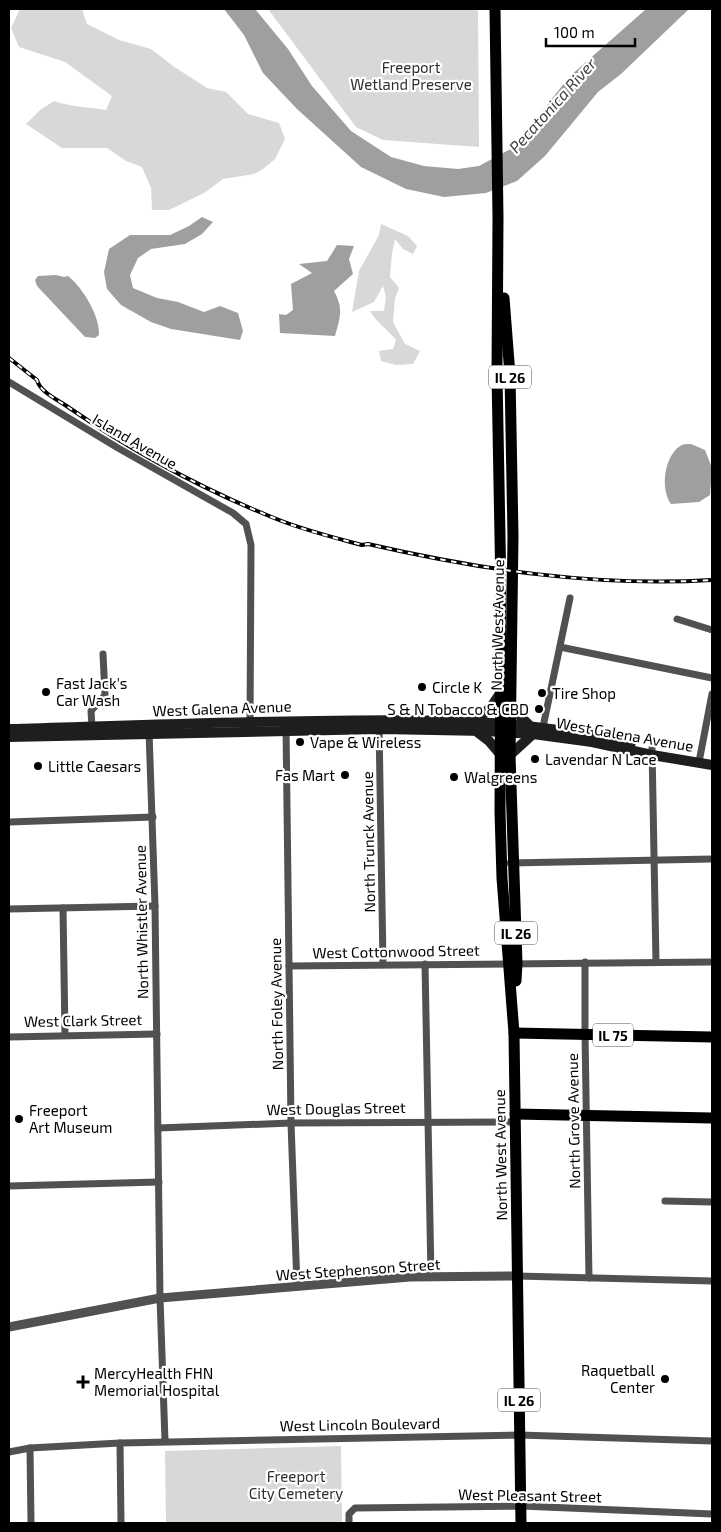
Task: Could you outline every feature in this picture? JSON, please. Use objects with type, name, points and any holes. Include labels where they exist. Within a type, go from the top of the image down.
[{"type":"main road","name":"North West Avenue","points":[[495,9],[498,218],[497,375],[502,592],[501,691],[505,728],[507,863],[513,963],[517,1276]]},
{"type":"main road","name":"North West Avenue","points":[[498,218],[510,374],[513,536],[510,703],[505,728]]},
{"type":"main road","points":[[501,691],[492,707],[475,726],[505,754],[531,730],[510,703]]},
{"type":"main road","name":"West Galena Avenue","points":[[9,737],[286,726],[379,724],[475,726],[531,730],[652,751]]},
{"type":"main road","name":"West Galena Avenue","points":[[9,729],[92,726],[149,730]]},
{"type":"main road","name":"West Galena Avenue","points":[[531,730],[543,726],[595,735],[712,765]]},
{"type":"main road","name":"IL 75","points":[[514,1033],[712,1037]]},
{"type":"main road","name":"West Douglas Street","points":[[515,1118],[587,1116],[712,1118]]},
{"type":"main road","name":"IL 26","points":[[517,1276],[521,1523]]},
{"type":"street","name":"Island Avenue","points":[[9,382],[118,448],[234,512],[246,524],[251,545],[250,727]]},
{"type":"street","points":[[543,726],[570,598]]},
{"type":"street","points":[[677,619],[712,630]]},
{"type":"street","points":[[560,647],[712,678]]},
{"type":"street","points":[[92,726],[91,711],[105,695],[103,654]]},
{"type":"street","points":[[699,762],[712,694]]},
{"type":"street","name":"North Trunck Avenue","points":[[379,724],[383,964]]},
{"type":"street","name":"North Foley Avenue","points":[[286,726],[291,1123],[297,1286]]},
{"type":"street","name":"North Whistler Avenue","points":[[149,730],[155,906],[160,1298],[165,1442]]},
{"type":"street","points":[[652,751],[656,962]]},
{"type":"street","points":[[9,822],[152,817]]},
{"type":"street","points":[[507,863],[712,859]]},
{"type":"street","points":[[9,908],[155,906]]},
{"type":"street","points":[[63,908],[65,1035]]},
{"type":"street","name":"North Grove Avenue","points":[[585,962],[589,1278]]},
{"type":"street","name":"West Cottonwood Street","points":[[289,966],[712,962]]},
{"type":"street","points":[[425,964],[431,1276]]},
{"type":"street","name":"West Clark Street","points":[[9,1037],[157,1034]]},
{"type":"street","name":"West Douglas Street","points":[[158,1128],[291,1123],[428,1122],[515,1118]]},
{"type":"street","points":[[9,1186],[159,1182]]},
{"type":"street","points":[[666,1201],[712,1202]]},
{"type":"street","name":"West Stephenson Street","points":[[9,1326],[160,1298],[431,1276],[517,1276],[712,1281]]},
{"type":"street","name":"West Lincoln Boulevard","points":[[9,1452],[30,1448],[120,1443],[519,1435],[712,1441]]},
{"type":"street","points":[[120,1443],[121,1523]]},
{"type":"street","points":[[30,1448],[31,1523]]},
{"type":"street","name":"West Pleasant Street","points":[[349,1523],[348,1514],[355,1508],[521,1506],[712,1514]]},
{"type":"green space","points":[[20,9],[82,9],[87,24],[119,40],[151,49],[207,88],[226,92],[248,114],[279,123],[285,139],[275,159],[254,174],[223,179],[204,193],[169,210],[152,210],[151,188],[142,167],[126,161],[107,148],[62,148],[26,124],[40,110],[54,101],[73,106],[106,110],[112,96],[65,62],[19,47],[11,28]]},
{"type":"green space","name":"Freeport Wetland Preserve","points":[[268,9],[478,9],[479,147],[383,140],[356,127]]},
{"type":"green space","points":[[381,224],[408,236],[417,246],[413,254],[403,249],[395,239],[390,277],[399,288],[395,298],[393,322],[405,344],[420,351],[413,364],[396,365],[381,361],[379,351],[393,349],[396,340],[375,319],[370,311],[384,311],[386,297],[383,286],[374,302],[352,312],[359,271],[379,235]]},
{"type":"green space","name":"Freeport City Cemetery","points":[[341,1446],[342,1523],[166,1523],[165,1451]]},
{"type":"water","name":"Pecatonica River","points":[[224,9],[255,9],[288,49],[312,86],[351,131],[391,157],[424,166],[458,169],[479,166],[520,144],[537,118],[569,77],[645,10],[689,9],[621,74],[598,92],[545,156],[517,181],[486,193],[444,197],[406,189],[361,167],[297,109],[263,73],[244,35]]},
{"type":"water","points":[[202,217],[213,222],[202,234],[185,244],[151,249],[138,258],[130,275],[133,288],[157,298],[178,302],[204,312],[220,306],[238,313],[243,331],[240,340],[171,329],[151,322],[121,305],[107,289],[104,272],[109,249],[130,235],[170,235]]},
{"type":"water","points":[[337,245],[354,246],[349,259],[353,274],[334,291],[340,309],[340,318],[335,336],[280,333],[279,314],[286,315],[293,310],[291,284],[312,273],[299,264],[327,261]]},
{"type":"water","points":[[38,276],[68,276],[90,303],[99,328],[99,335],[95,338],[85,337],[37,286],[35,280]]},
{"type":"water","points":[[691,444],[705,450],[712,468],[710,495],[699,502],[671,504],[665,482],[667,465],[680,446]]},
{"type":"railway","points":[[9,358],[37,380],[50,395],[142,454],[220,495],[307,530],[362,545],[368,544],[496,569],[582,579],[669,582],[712,580]]},
{"type":"place","name":"Circle K","points":[[422,687]]},
{"type":"place","name":"Fast Jack's Car Wash","points":[[46,692]]},
{"type":"place","name":"Tire Shop","points":[[542,693]]},
{"type":"place","name":"S & N Tobacco & CBD","points":[[539,709]]},
{"type":"place","name":"Vape & Wireless","points":[[300,742]]},
{"type":"place","name":"Lavendar N Lace","points":[[535,759]]},
{"type":"place","name":"Little Caesars","points":[[38,766]]},
{"type":"place","name":"Fas Mart","points":[[345,775]]},
{"type":"place","name":"Walgreens","points":[[454,777]]},
{"type":"place","name":"Freeport Art Museum","points":[[19,1119]]},
{"type":"place","name":"Raquetball Center","points":[[665,1379]]},
{"type":"place","name":"MercyHealth FHN Memorial Hospital","points":[[83,1382]]}]
